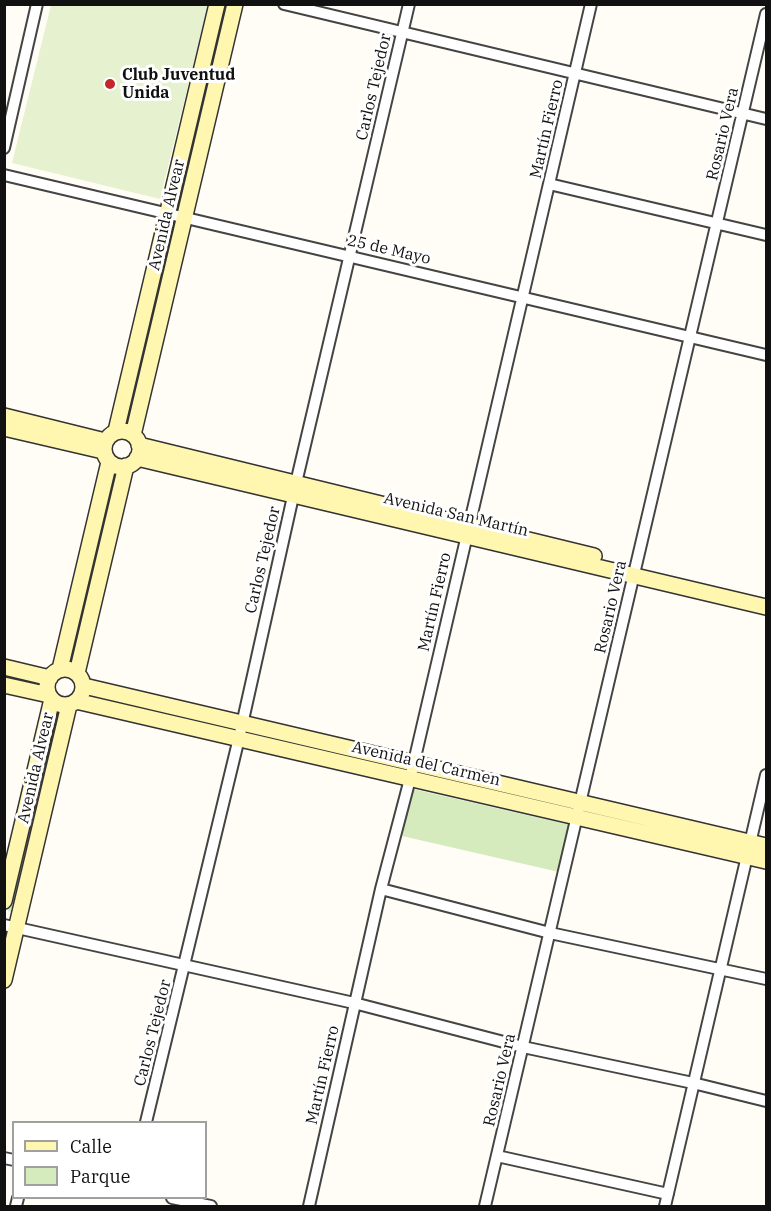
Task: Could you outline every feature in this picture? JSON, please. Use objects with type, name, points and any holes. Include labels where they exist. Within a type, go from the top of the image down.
[{"type":"main road","name":"Avenida Alvear","points":[[55,674],[108,446],[168,214],[218,4]]},
{"type":"main road","name":"Avenida Alvear","points":[[80,679],[235,4]]},
{"type":"main road","points":[[4,416],[108,446],[120,467],[134,451],[122,430],[108,446]]},
{"type":"main road","points":[[4,428],[108,446]]},
{"type":"main road","name":"Avenida San Martín","points":[[134,451],[635,571],[766,607]]},
{"type":"main road","name":"Avenida San Martín","points":[[635,571],[766,597]]},
{"type":"main road","points":[[4,667],[55,674]]},
{"type":"main road","points":[[4,685],[51,697],[63,705],[73,703],[83,692],[80,679],[66,668],[55,674],[47,683],[51,697]]},
{"type":"main road","name":"Avenida del Carmen","points":[[80,679],[240,730],[410,779],[579,810]]},
{"type":"main road","name":"Avenida Alvear","points":[[4,901],[51,697]]},
{"type":"main road","name":"Avenida Alvear","points":[[4,980],[11,927],[73,703]]},
{"type":"main road","name":"Avenida del Carmen","points":[[73,703],[240,730],[413,763],[579,810],[749,850],[766,861]]},
{"type":"main road","name":"Avenida del Carmen","points":[[749,850],[766,846]]},
{"type":"street","points":[[4,148],[37,4]]},
{"type":"street","points":[[284,4],[766,119]]},
{"type":"street","name":"Carlos Tejedor","points":[[146,1121],[185,967],[409,4]]},
{"type":"street","name":"Martín Fierro","points":[[309,1206],[354,1003],[410,779],[591,4]]},
{"type":"street","name":"Rosario Vera","points":[[485,1206],[766,14]]},
{"type":"street","name":"25 de Mayo","points":[[4,175],[766,356]]},
{"type":"street","points":[[549,184],[766,235]]},
{"type":"street","points":[[665,1206],[766,775]]},
{"type":"street","points":[[381,889],[550,933],[766,979]]},
{"type":"street","points":[[11,927],[354,1003],[523,1047],[766,1101]]},
{"type":"street","points":[[497,1156],[668,1194]]},
{"type":"street","points":[[181,1199],[211,1206]]},
{"type":"green space","name":"Club Juventud Unida","points":[[51,5],[208,5],[160,199],[12,163]]},
{"type":"green space","points":[[223,13],[226,14],[180,206],[177,205]]},
{"type":"green space","points":[[172,230],[175,231],[129,423],[126,422]]},
{"type":"green space","points":[[115,472],[118,472],[72,664],[69,663]]},
{"type":"green space","points":[[54,720],[57,720],[11,912],[8,911]]},
{"type":"green space","points":[[413,789],[570,825],[559,872],[402,836]]},
{"type":"place","name":"Club Juventud Unida","points":[[110,84]]}]
